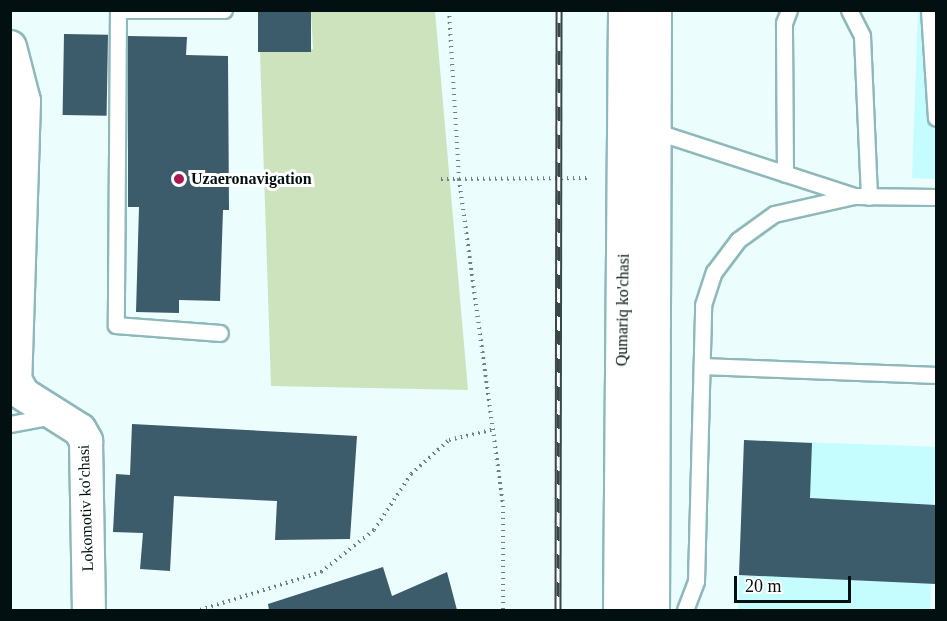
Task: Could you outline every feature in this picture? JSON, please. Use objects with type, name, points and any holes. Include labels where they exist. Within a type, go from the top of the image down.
[{"type":"main road","name":"Qumariq ko'chasi","points":[[620,610],[625,10]]},
{"type":"main road","name":"Qumariq ko'chasi","points":[[652,610],[654,10]]},
{"type":"street","name":"Lokomotiv ko'chasi","points":[[10,47],[24,101],[15,380],[23,394],[80,430],[86,441],[89,610]]},
{"type":"lane","points":[[220,333],[116,325],[118,10],[224,10]]},
{"type":"lane","points":[[785,174],[784,23],[789,10]]},
{"type":"lane","points":[[849,10],[862,36],[862,196]]},
{"type":"lane","points":[[929,10],[936,118]]},
{"type":"lane","points":[[654,131],[785,174],[862,196]]},
{"type":"lane","points":[[685,610],[696,581],[703,305],[714,272],[738,240],[774,214],[862,196],[936,197]]},
{"type":"lane","points":[[702,366],[936,375]]},
{"type":"lane","points":[[10,424],[56,415]]},
{"type":"path","points":[[449,10],[459,179],[495,429],[503,506],[503,610]]},
{"type":"path","points":[[441,179],[624,177]]},
{"type":"path","points":[[200,610],[321,572],[374,530],[411,474],[448,440],[495,429]]},
{"type":"shaded area","points":[[918,11],[936,11],[936,179],[912,178]]},
{"type":"shaded area","points":[[744,440],[936,447],[930,610],[738,610]]},
{"type":"green space","points":[[311,11],[435,11],[468,390],[271,386],[260,52],[313,49]]},
{"type":"building","points":[[258,10],[311,10],[311,52],[258,52]]},
{"type":"building","points":[[64,34],[108,35],[107,116],[63,115]]},
{"type":"building","name":"Uzaeronavigation","points":[[128,36],[187,37],[186,55],[228,56],[229,210],[223,210],[220,301],[179,300],[179,313],[136,312],[139,207],[128,207]]},
{"type":"building","points":[[132,424],[357,436],[350,539],[275,540],[277,501],[174,496],[170,571],[140,569],[143,533],[113,532],[116,474],[130,475]]},
{"type":"building","points":[[744,440],[812,443],[810,498],[936,505],[936,584],[739,575]]},
{"type":"building","points":[[383,567],[392,596],[447,572],[457,610],[269,610],[268,604]]},
{"type":"railway","points":[[558,610],[559,10]]},
{"type":"place","name":"Uzaeronavigation","points":[[179,179]]}]
